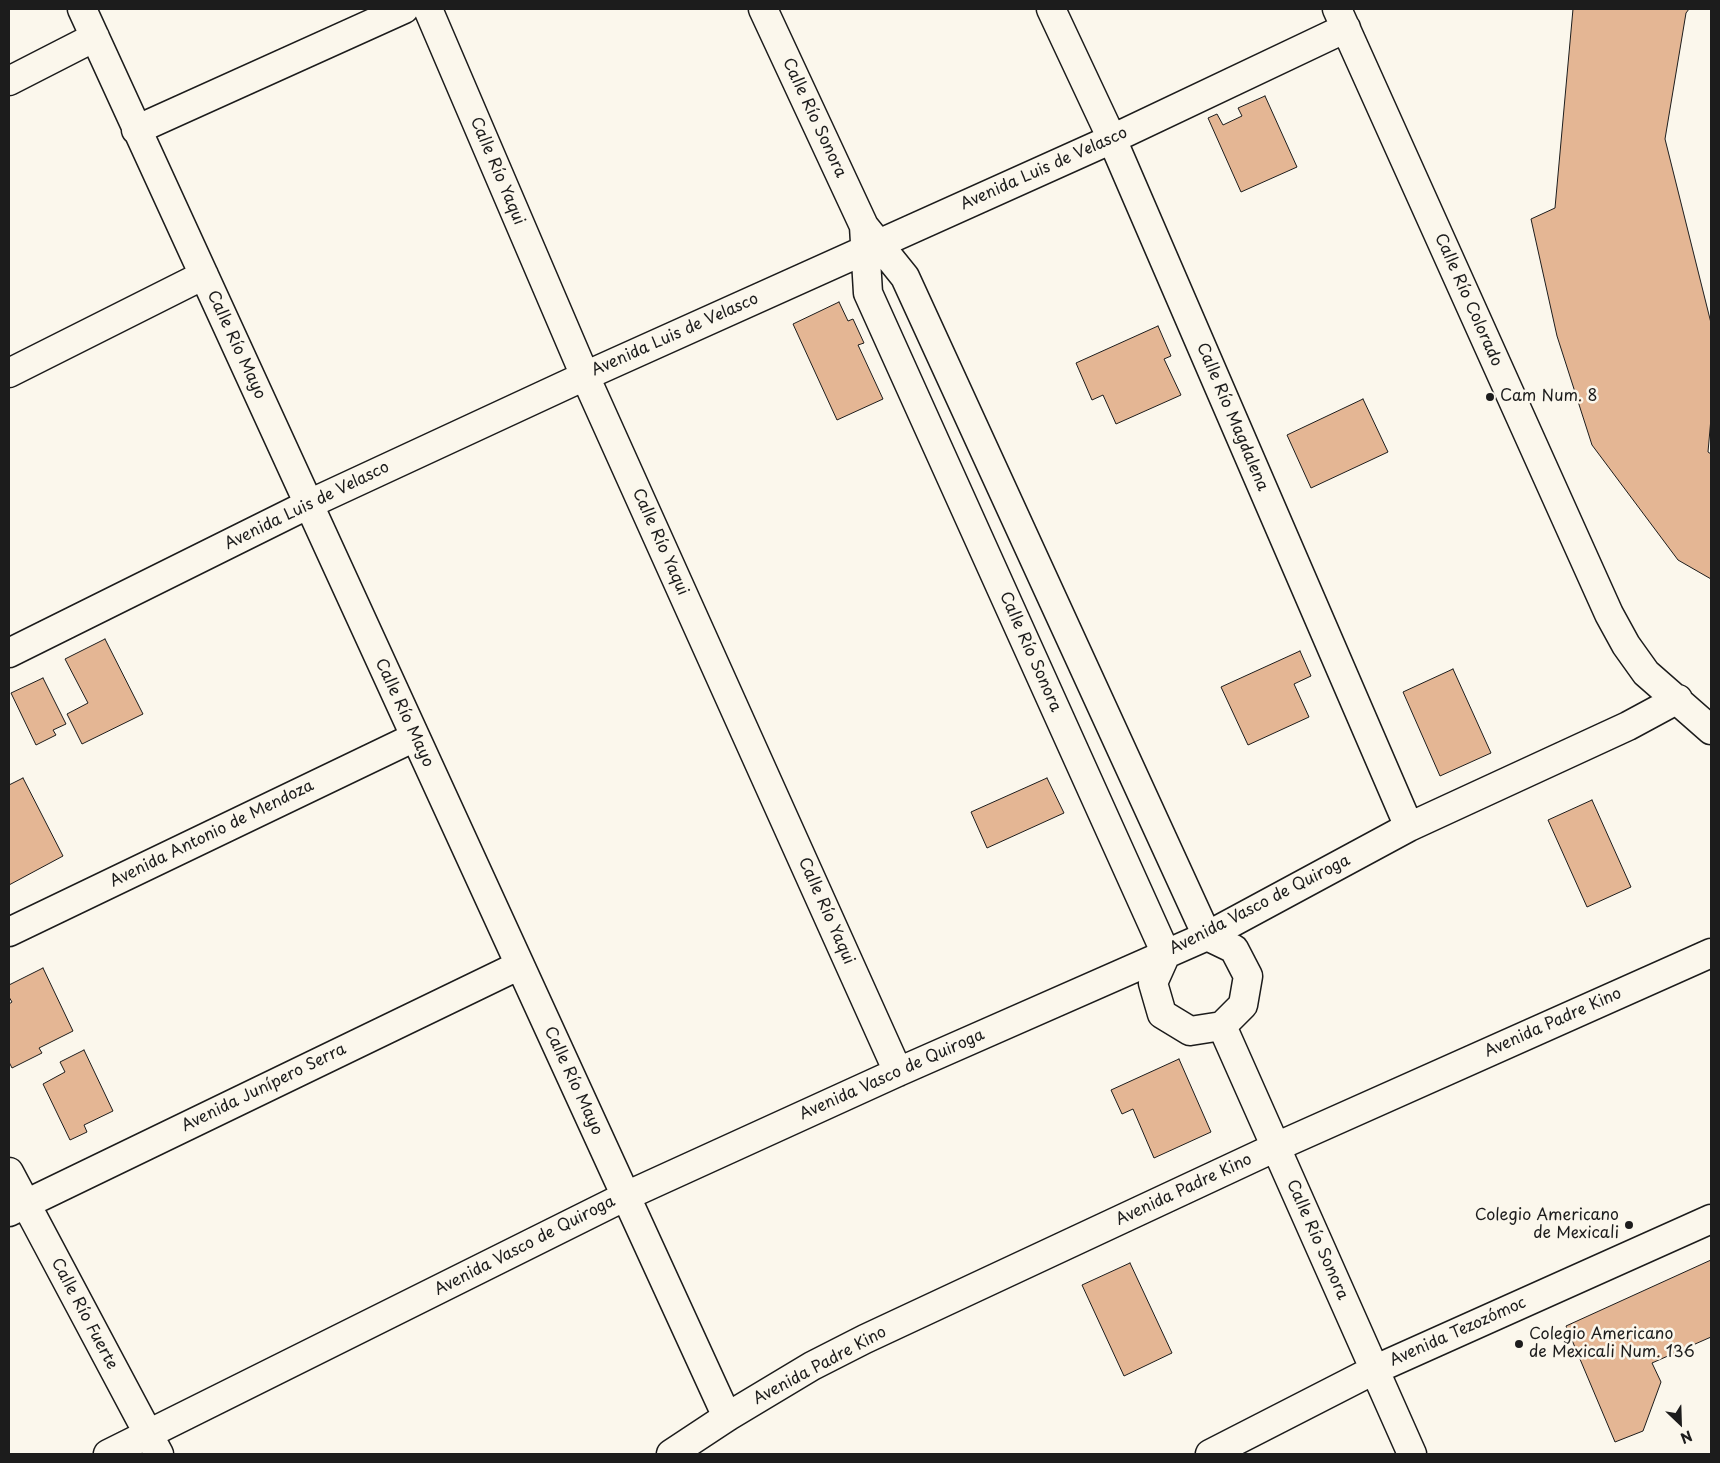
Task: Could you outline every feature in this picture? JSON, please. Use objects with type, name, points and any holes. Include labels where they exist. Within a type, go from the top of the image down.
[{"type":"street","name":"Calle Río Mayo","points":[[82,9],[727,1417]]},
{"type":"street","points":[[136,130],[404,9]]},
{"type":"street","name":"Calle Río Yaqui","points":[[428,9],[585,376],[898,1072]]},
{"type":"street","name":"Calle Río Sonora","points":[[763,9],[869,240],[905,277],[1207,936]]},
{"type":"street","name":"Calle Río Magdalena","points":[[1052,9],[1112,139],[1409,826]]},
{"type":"street","name":"Avenida Luis de Velasco","points":[[9,653],[309,504],[585,376],[869,240],[1112,139],[1341,18]]},
{"type":"street","name":"Calle Río Colorado","points":[[1341,18],[1609,614],[1626,645],[1646,673],[1711,730]]},
{"type":"street","points":[[9,82],[95,37]]},
{"type":"street","name":"Calle Río Sonora","points":[[869,240],[868,294],[1166,954]]},
{"type":"street","points":[[9,373],[204,275]]},
{"type":"street","name":"Avenida Vasco de Quiroga","points":[[108,1454],[154,1444],[626,1196],[898,1072],[1207,936],[1409,826],[1628,726],[1678,700]]},
{"type":"street","name":"Avenida Antonio de Mendoza","points":[[9,932],[415,737]]},
{"type":"street","points":[[1166,954],[1153,983],[1162,1014],[1190,1031],[1222,1026],[1243,1005],[1248,976],[1234,949],[1207,936]]},
{"type":"street","name":"Avenida Padre Kino","points":[[671,1454],[727,1417],[812,1366],[865,1340],[1276,1147],[1711,953]]},
{"type":"street","name":"Avenida Junípero Serra","points":[[17,1208],[520,965]]},
{"type":"street","name":"Calle Río Sonora","points":[[1222,1026],[1412,1454]]},
{"type":"street","name":"Calle Río Fuerte","points":[[9,1172],[17,1208],[154,1444]]},
{"type":"street","name":"Avenida Tezozómoc","points":[[1210,1454],[1374,1370],[1711,1219]]},
{"type":"building","points":[[1573,9],[1689,9],[1686,13],[1665,139],[1711,323],[1711,418],[1708,452],[1711,454],[1711,579],[1678,560],[1592,445],[1557,336],[1531,219],[1555,208]]},
{"type":"building","points":[[1265,96],[1297,167],[1241,192],[1208,118],[1217,114],[1223,125],[1242,116],[1238,108]]},
{"type":"building","points":[[839,302],[848,321],[853,319],[864,343],[858,345],[883,399],[837,420],[793,324]]},
{"type":"building","points":[[1158,326],[1171,356],[1164,359],[1181,395],[1116,424],[1103,395],[1092,400],[1076,363]]},
{"type":"building","points":[[1363,399],[1388,452],[1311,488],[1287,435]]},
{"type":"building","points":[[105,639],[143,714],[82,744],[67,714],[88,703],[65,659]]},
{"type":"building","points":[[1300,651],[1311,676],[1294,684],[1309,717],[1248,745],[1221,687]]},
{"type":"building","points":[[1453,669],[1491,753],[1440,776],[1403,692]]},
{"type":"building","points":[[43,678],[66,724],[53,730],[56,735],[36,745],[11,693]]},
{"type":"building","points":[[23,778],[63,856],[9,885],[9,785]]},
{"type":"building","points":[[1047,778],[1064,813],[987,848],[971,812]]},
{"type":"building","points":[[1592,800],[1631,887],[1587,907],[1548,820]]},
{"type":"building","points":[[43,968],[73,1031],[39,1048],[42,1053],[12,1068],[9,1062],[9,1004],[12,1002],[9,997],[9,985]]},
{"type":"building","points":[[84,1050],[113,1111],[84,1125],[87,1132],[70,1140],[43,1084],[65,1072],[60,1062]]},
{"type":"building","points":[[1179,1059],[1211,1132],[1154,1158],[1133,1109],[1122,1114],[1111,1090]]},
{"type":"building","points":[[1711,1260],[1711,1337],[1652,1363],[1661,1382],[1643,1431],[1615,1442],[1566,1326]]},
{"type":"building","points":[[1130,1263],[1172,1353],[1124,1376],[1082,1285]]},
{"type":"place","name":"Cam Num. 8","points":[[1490,397]]},
{"type":"place","name":"Colegio Americano de Mexicali","points":[[1629,1225]]},
{"type":"place","name":"Colegio Americano de Mexicali Num. 136","points":[[1519,1344]]}]
